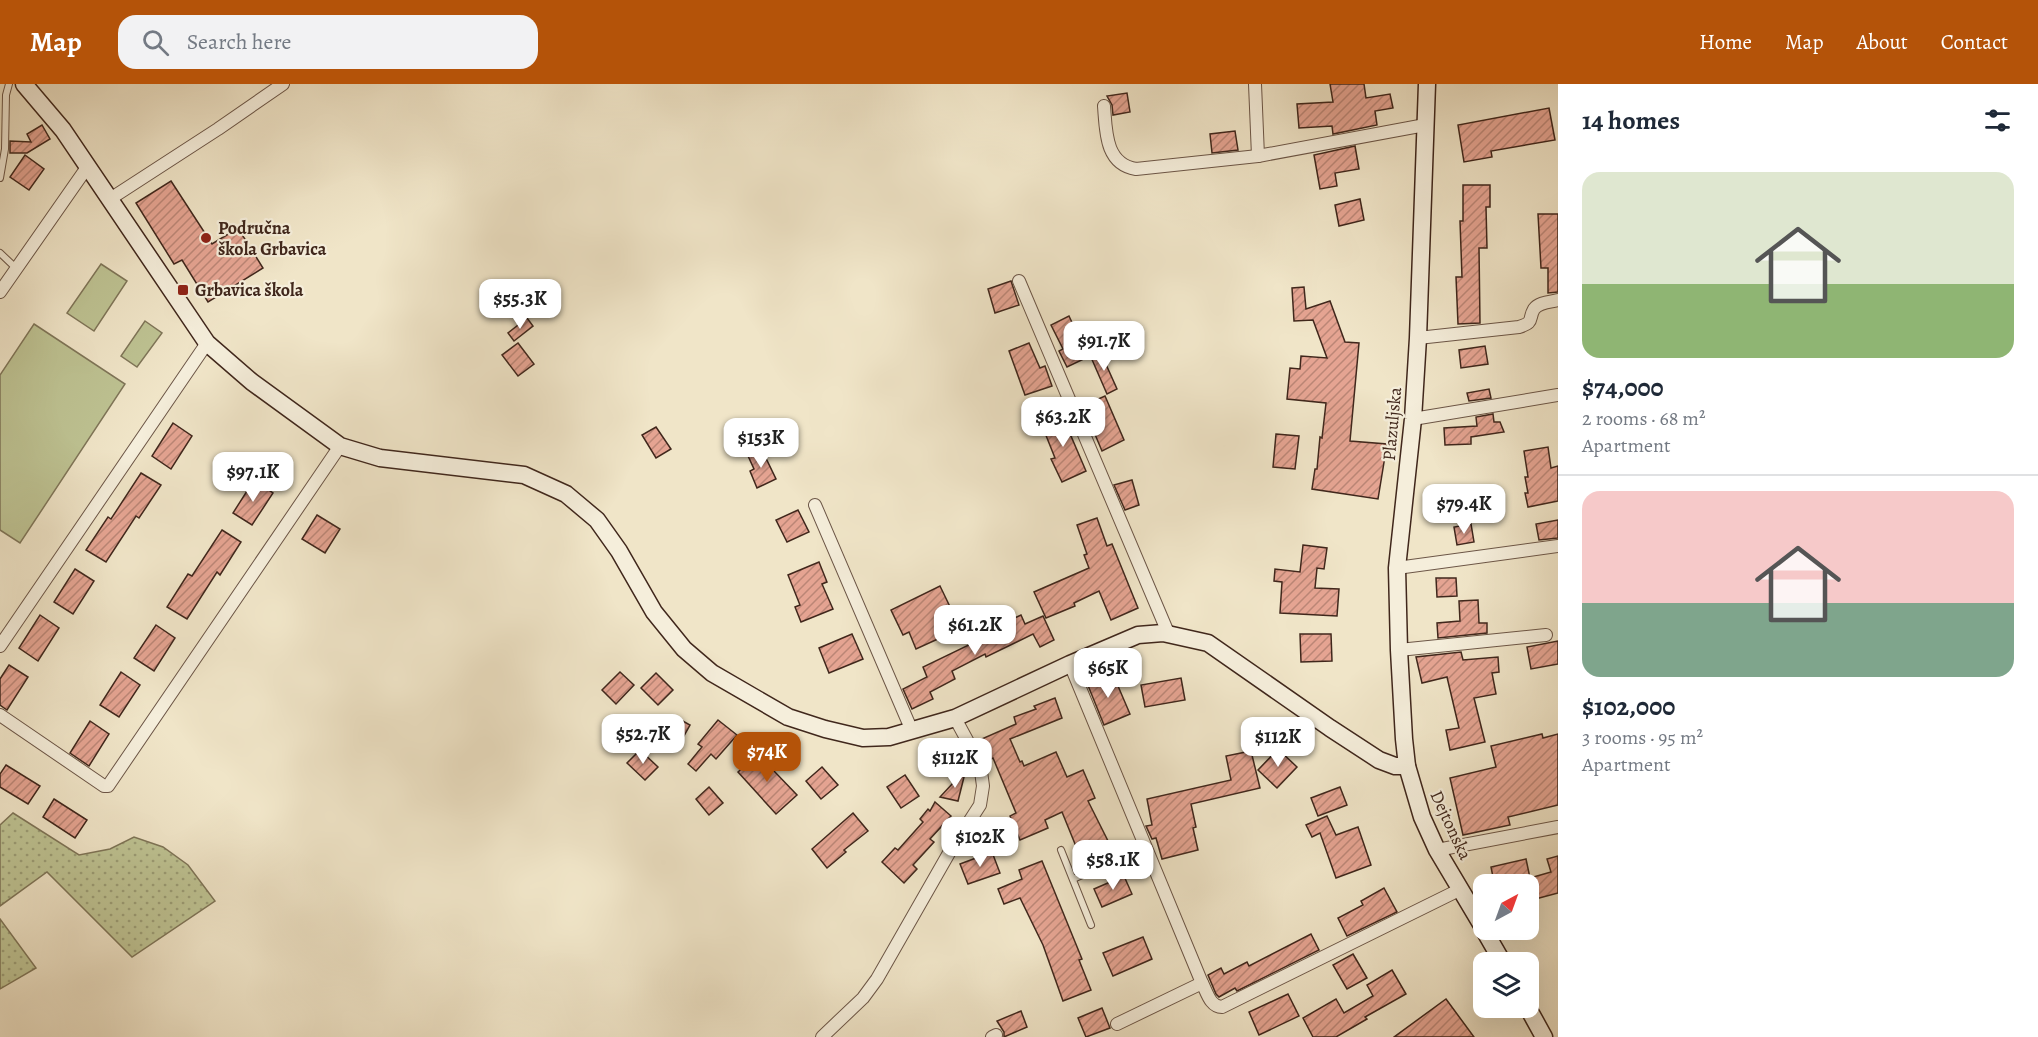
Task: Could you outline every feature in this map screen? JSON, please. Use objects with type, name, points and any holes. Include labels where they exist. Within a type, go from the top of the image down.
[{"type":"street","points":[[24,84],[63,130],[207,343],[252,382],[340,446],[380,458],[524,476],[567,494],[597,520],[619,551],[654,612],[684,649],[712,674],[788,717],[863,738],[889,737],[955,718],[1138,635],[1163,633],[1208,643],[1379,760],[1395,766],[1407,766]]},
{"type":"street","points":[[110,199],[283,84]]},
{"type":"street","points":[[1255,84],[1258,156]]},
{"type":"street","name":"Plazuljska","points":[[1407,766],[1399,650],[1397,568],[1413,419],[1418,338],[1426,84]]},
{"type":"street","points":[[1104,106],[1110,149],[1115,159],[1127,168],[1136,169],[1258,156],[1425,125]]},
{"type":"street","points":[[0,292],[88,166]]},
{"type":"street","points":[[1019,281],[1169,635]]},
{"type":"street","points":[[1418,338],[1519,327],[1528,324],[1533,318],[1534,309],[1540,304],[1558,300]]},
{"type":"street","points":[[0,646],[207,343]]},
{"type":"street","points":[[1413,419],[1558,395]]},
{"type":"street","points":[[0,715],[104,786],[108,786],[340,446]]},
{"type":"street","points":[[815,505],[912,731]]},
{"type":"street","points":[[1397,568],[1558,546]]},
{"type":"street","points":[[1399,650],[1546,635]]},
{"type":"street","points":[[1070,664],[1202,983],[1212,1003],[1217,1007],[1222,1007],[1461,890]]},
{"type":"street","points":[[822,1037],[863,998],[877,979],[949,853],[980,805],[983,786],[980,764],[955,718]]},
{"type":"street","name":"Dejtonska","points":[[1407,766],[1422,818],[1437,850],[1473,911]]},
{"type":"street","points":[[1437,850],[1558,826]]},
{"type":"street","points":[[1117,1024],[1202,983]]},
{"type":"street","points":[[1534,1018],[1544,1037]]},
{"type":"lane","points":[[0,178],[5,149],[6,95],[9,84]]},
{"type":"lane","points":[[0,253],[17,268]]},
{"type":"lane","points":[[1073,879],[1146,847]]},
{"type":"lane","points":[[1061,850],[1091,925]]},
{"type":"green space","points":[[101,264],[127,281],[94,331],[67,313]]},
{"type":"green space","points":[[145,321],[162,333],[137,367],[121,356]]},
{"type":"green space","points":[[34,324],[125,384],[20,543],[0,530],[0,375]]},
{"type":"green space","points":[[13,813],[79,855],[110,849],[134,837],[163,847],[188,865],[215,901],[132,957],[47,872],[0,906],[0,825]]},
{"type":"green space","points":[[0,919],[36,968],[0,989]]},
{"type":"building","points":[[1330,84],[1364,84],[1366,98],[1390,94],[1393,108],[1375,111],[1377,125],[1333,134],[1332,126],[1299,128],[1297,104],[1333,102]]},
{"type":"building","points":[[1127,93],[1130,112],[1113,115],[1112,105],[1107,96]]},
{"type":"building","points":[[1549,108],[1555,140],[1491,151],[1492,157],[1464,162],[1458,125]]},
{"type":"building","points":[[42,125],[50,139],[27,153],[10,153],[10,141],[31,142],[27,134]]},
{"type":"building","points":[[1235,131],[1238,150],[1212,153],[1210,134]]},
{"type":"building","points":[[1355,146],[1359,169],[1335,173],[1337,186],[1320,189],[1314,155]]},
{"type":"building","points":[[25,155],[44,169],[29,190],[10,177]]},
{"type":"building","points":[[171,181],[212,244],[238,228],[263,268],[208,302],[182,260],[174,264],[136,203]]},
{"type":"building","points":[[1463,185],[1490,185],[1490,207],[1486,207],[1487,248],[1479,248],[1480,323],[1458,324],[1456,277],[1462,277],[1460,221],[1463,221]]},
{"type":"building","points":[[1360,199],[1364,220],[1339,226],[1335,205]]},
{"type":"building","points":[[1538,214],[1558,214],[1558,292],[1548,293],[1548,268],[1541,268]]},
{"type":"building","points":[[1011,281],[1019,305],[995,313],[988,289]]},
{"type":"building","points":[[1304,287],[1306,309],[1330,301],[1345,342],[1359,343],[1350,441],[1387,444],[1378,499],[1312,489],[1326,403],[1287,399],[1290,368],[1300,369],[1301,356],[1327,358],[1313,320],[1294,321],[1292,288]]},
{"type":"building","points":[[1069,316],[1088,357],[1067,367],[1059,351],[1063,349],[1051,325]]},
{"type":"building","points":[[527,318],[533,326],[514,341],[508,333]]},
{"type":"building","points":[[518,343],[534,364],[518,376],[502,355]]},
{"type":"building","points":[[1029,343],[1040,368],[1045,366],[1052,386],[1025,395],[1009,351]]},
{"type":"building","points":[[1485,346],[1488,364],[1461,368],[1459,350]]},
{"type":"building","points":[[1100,351],[1117,389],[1107,394],[1090,355]]},
{"type":"building","points":[[1489,389],[1491,398],[1469,401],[1467,393]]},
{"type":"building","points":[[1105,396],[1124,440],[1102,451],[1083,406]]},
{"type":"building","points":[[1065,414],[1073,435],[1071,436],[1086,471],[1062,482],[1051,459],[1055,458],[1041,423]]},
{"type":"building","points":[[1493,414],[1494,422],[1500,422],[1504,432],[1471,437],[1471,444],[1445,445],[1444,428],[1477,426],[1476,417]]},
{"type":"building","points":[[173,423],[192,436],[171,469],[152,456]]},
{"type":"building","points":[[656,427],[671,449],[656,458],[642,435]]},
{"type":"building","points":[[1276,434],[1299,436],[1295,469],[1273,467]]},
{"type":"building","points":[[1548,447],[1551,468],[1558,466],[1558,501],[1528,507],[1525,477],[1528,477],[1524,451]]},
{"type":"building","points":[[762,450],[776,479],[757,488],[750,471],[754,469],[748,456]]},
{"type":"building","points":[[141,473],[161,485],[139,518],[136,516],[106,562],[86,550],[108,517],[111,519]]},
{"type":"building","points":[[254,480],[273,493],[252,525],[233,513]]},
{"type":"building","points":[[1132,480],[1139,505],[1125,510],[1114,485]]},
{"type":"building","points":[[1501,497],[1503,513],[1479,518],[1476,501]]},
{"type":"building","points":[[798,510],[809,532],[787,542],[776,520]]},
{"type":"building","points":[[317,515],[340,529],[325,553],[302,539]]},
{"type":"building","points":[[1097,518],[1107,546],[1112,544],[1138,608],[1111,620],[1099,591],[1074,603],[1075,606],[1046,618],[1034,592],[1089,568],[1084,555],[1087,554],[1077,525]]},
{"type":"building","points":[[1558,520],[1558,538],[1539,540],[1536,524]]},
{"type":"building","points":[[1471,524],[1474,542],[1457,545],[1454,527]]},
{"type":"building","points":[[222,530],[241,542],[220,575],[217,572],[187,619],[167,607],[188,574],[192,576]]},
{"type":"building","points":[[1303,545],[1327,548],[1324,569],[1317,568],[1315,588],[1339,589],[1337,616],[1280,613],[1282,582],[1274,581],[1275,569],[1300,572]]},
{"type":"building","points":[[819,562],[827,582],[822,584],[833,609],[801,622],[795,607],[800,605],[788,575]]},
{"type":"building","points":[[75,569],[94,581],[73,614],[54,602]]},
{"type":"building","points":[[1436,578],[1456,578],[1457,596],[1437,597]]},
{"type":"building","points":[[940,586],[954,615],[958,613],[964,627],[916,649],[909,632],[903,635],[891,610]]},
{"type":"building","points":[[1478,600],[1479,623],[1487,623],[1487,633],[1438,638],[1437,623],[1460,621],[1459,601]]},
{"type":"building","points":[[40,615],[59,628],[38,661],[19,648]]},
{"type":"building","points":[[1021,615],[1025,624],[1043,616],[1054,640],[1040,647],[1033,634],[986,657],[985,654],[952,671],[955,679],[930,692],[933,699],[912,709],[903,689],[927,677],[923,667],[1004,628],[1002,624]]},
{"type":"building","points":[[156,625],[175,638],[154,671],[134,658]]},
{"type":"building","points":[[852,634],[863,659],[829,673],[819,648]]},
{"type":"building","points":[[1300,634],[1331,634],[1332,661],[1301,662]]},
{"type":"building","points":[[1558,641],[1558,664],[1531,669],[1527,647]]},
{"type":"building","points":[[1461,652],[1463,660],[1498,657],[1499,672],[1492,673],[1496,694],[1474,698],[1485,742],[1450,750],[1446,730],[1459,728],[1447,677],[1422,683],[1416,657]]},
{"type":"building","points":[[9,665],[28,677],[7,710],[0,705],[0,679]]},
{"type":"building","points":[[121,672],[140,685],[119,717],[100,705]]},
{"type":"building","points":[[620,672],[634,685],[616,704],[602,690]]},
{"type":"building","points":[[1112,672],[1130,714],[1104,725],[1087,683]]},
{"type":"building","points":[[656,673],[673,690],[658,705],[641,688]]},
{"type":"building","points":[[1181,678],[1185,700],[1145,707],[1141,685]]},
{"type":"building","points":[[1055,698],[1062,718],[1010,739],[1024,766],[1056,752],[1067,777],[1083,770],[1095,798],[1088,801],[1114,853],[1084,866],[1062,812],[1045,820],[1048,828],[1020,840],[1010,816],[1016,813],[993,758],[987,761],[977,741],[1016,724],[1014,717],[1036,709],[1034,706]]},
{"type":"building","points":[[672,715],[690,725],[680,743],[662,733]]},
{"type":"building","points":[[718,720],[737,735],[716,759],[711,754],[696,771],[688,764],[702,747],[698,744]]},
{"type":"building","points":[[90,721],[109,734],[89,766],[70,753]]},
{"type":"building","points":[[1542,734],[1543,738],[1558,734],[1558,805],[1508,817],[1510,825],[1463,835],[1450,778],[1496,767],[1491,746]]},
{"type":"building","points":[[1278,749],[1297,767],[1277,788],[1258,770]]},
{"type":"building","points":[[640,750],[658,767],[645,780],[627,763]]},
{"type":"building","points":[[761,751],[776,768],[773,770],[797,795],[776,814],[738,772]]},
{"type":"building","points":[[1251,751],[1260,788],[1191,804],[1198,850],[1162,859],[1156,838],[1152,839],[1146,826],[1152,825],[1147,799],[1231,780],[1226,756]]},
{"type":"building","points":[[6,765],[40,786],[28,804],[0,787],[0,774]]},
{"type":"building","points":[[822,767],[838,785],[821,799],[806,781]]},
{"type":"building","points":[[966,769],[958,801],[940,797]]},
{"type":"building","points":[[905,775],[919,796],[901,808],[887,787]]},
{"type":"building","points":[[709,787],[723,803],[709,815],[696,799]]},
{"type":"building","points":[[1340,787],[1347,805],[1318,816],[1311,798]]},
{"type":"building","points":[[54,799],[87,820],[75,838],[43,817]]},
{"type":"building","points":[[935,802],[951,816],[930,839],[934,842],[913,865],[917,869],[904,883],[882,862],[895,848],[898,850],[923,822],[920,819],[928,809],[930,811]]},
{"type":"building","points":[[853,813],[868,831],[844,850],[846,852],[827,868],[812,849]]},
{"type":"building","points":[[1327,816],[1336,835],[1358,827],[1371,865],[1336,878],[1320,833],[1312,837],[1306,825]]},
{"type":"building","points":[[992,852],[1000,873],[968,884],[960,864]]},
{"type":"building","points":[[1558,856],[1558,893],[1539,898],[1539,875],[1551,872],[1547,859]]},
{"type":"building","points":[[1526,859],[1529,874],[1492,874],[1491,867]]},
{"type":"building","points":[[1042,861],[1082,959],[1079,960],[1091,990],[1063,1001],[1043,945],[1020,898],[1004,904],[998,889],[1022,879],[1019,870]]},
{"type":"building","points":[[1124,876],[1132,894],[1102,907],[1094,889]]},
{"type":"building","points":[[1384,888],[1397,912],[1347,936],[1338,918],[1363,905],[1361,901]]},
{"type":"building","points":[[1311,934],[1319,950],[1237,991],[1235,988],[1219,997],[1216,994],[1208,975],[1221,968],[1224,974],[1247,962],[1249,966]]},
{"type":"building","points":[[1143,937],[1152,959],[1113,976],[1103,953]]},
{"type":"building","points":[[1353,954],[1367,978],[1347,989],[1333,965]]},
{"type":"building","points":[[1392,970],[1406,994],[1365,1017],[1367,1019],[1336,1037],[1313,1037],[1303,1018],[1336,999],[1344,1013],[1373,996],[1367,985]]},
{"type":"building","points":[[1288,994],[1299,1016],[1259,1035],[1249,1012]]},
{"type":"building","points":[[1446,999],[1474,1037],[1394,1037]]},
{"type":"building","points":[[1102,1008],[1110,1028],[1086,1037],[1078,1018]]},
{"type":"building","points":[[1021,1011],[1027,1027],[1004,1037],[1004,1032],[997,1021]]},
{"type":"place","name":"Područna škola Grbavica","points":[[206,238]]},
{"type":"place","name":"Grbavica škola","points":[[183,290]]}]
